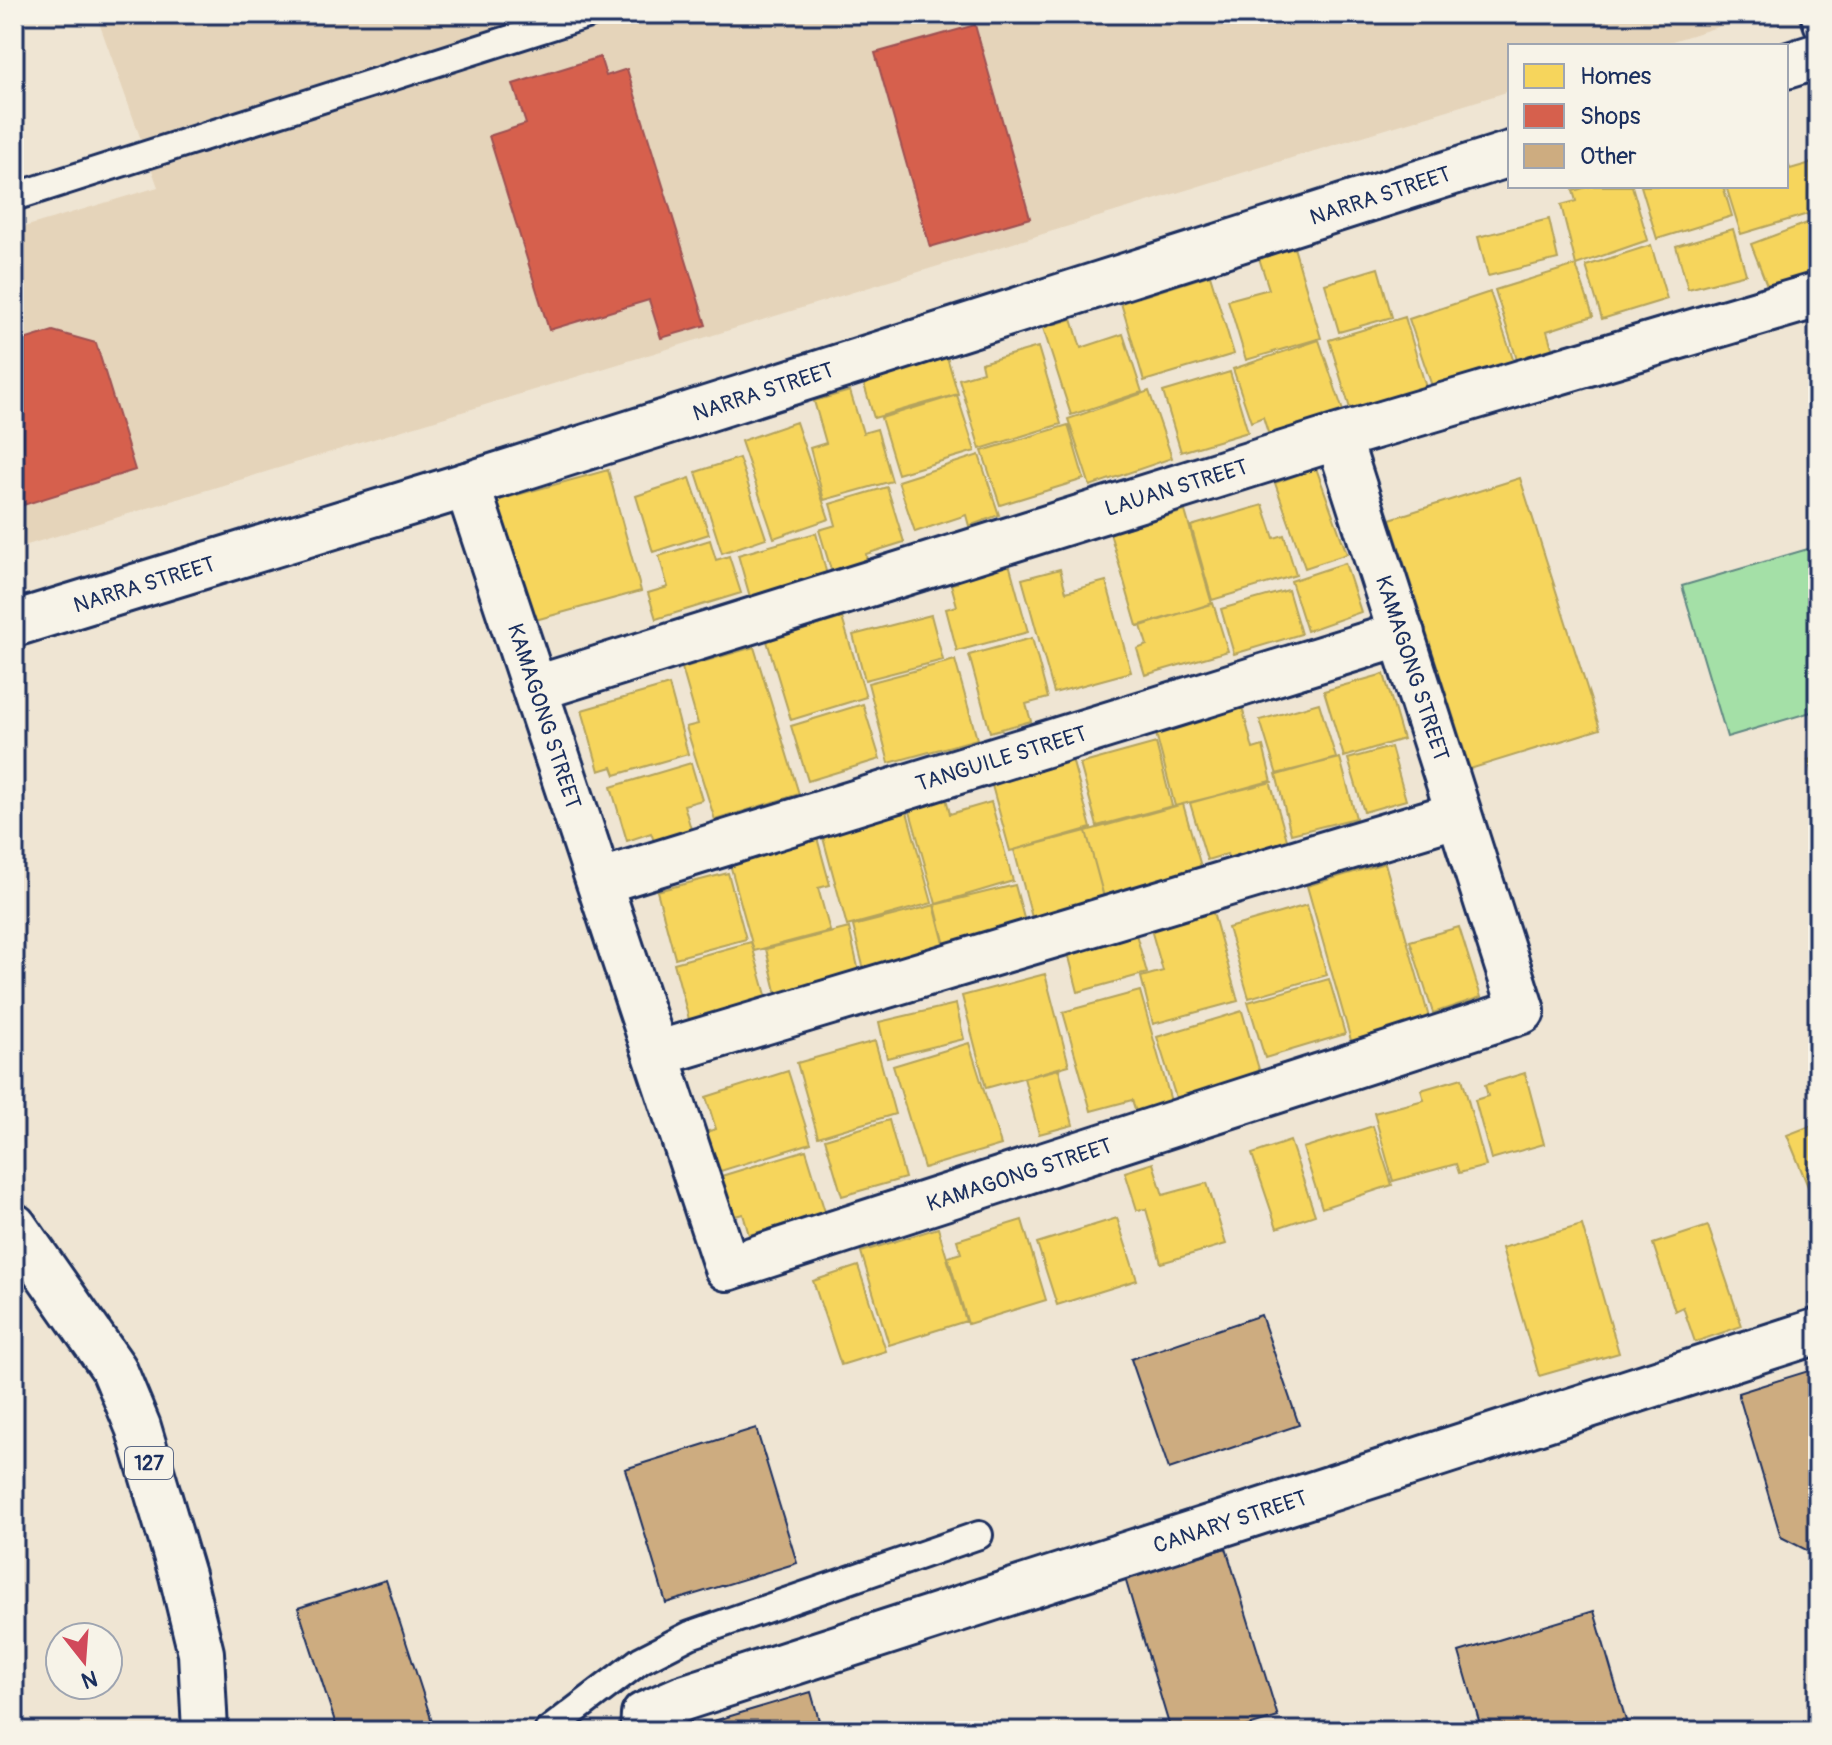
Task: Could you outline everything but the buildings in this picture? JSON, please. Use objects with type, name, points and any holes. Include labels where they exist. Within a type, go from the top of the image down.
[{"type":"street","points":[[1788,65],[1818,56]]},
{"type":"street","name":"NARRA STREET","points":[[14,624],[467,485],[1508,155]]},
{"type":"street","name":"LAUAN STREET","points":[[537,688],[1338,437],[1818,295]]},
{"type":"street","name":"KAMAGONG STREET","points":[[467,485],[537,688],[727,1268],[1522,1011],[1338,437]]},
{"type":"street","name":"TANGUILE STREET","points":[[599,882],[1402,634]]},
{"type":"street","points":[[656,1054],[1459,814]]},
{"type":"street","name":"127","points":[[14,1226],[114,1369],[138,1427],[182,1575],[201,1653],[205,1731]]},
{"type":"street","name":"CANARY STREET","points":[[644,1723],[683,1698],[1818,1331]]},
{"type":"lane","points":[[14,197],[589,14]]},
{"type":"lane","points":[[1814,14],[1818,26]]},
{"type":"lane","points":[[548,1731],[641,1660],[690,1635],[979,1535]]},
{"type":"shaded area","points":[[96,14],[1760,14],[1662,44],[1508,44],[1508,92],[14,549],[14,230],[158,187]]},
{"type":"green space","points":[[1818,546],[1818,710],[1727,737],[1682,586]]}]
